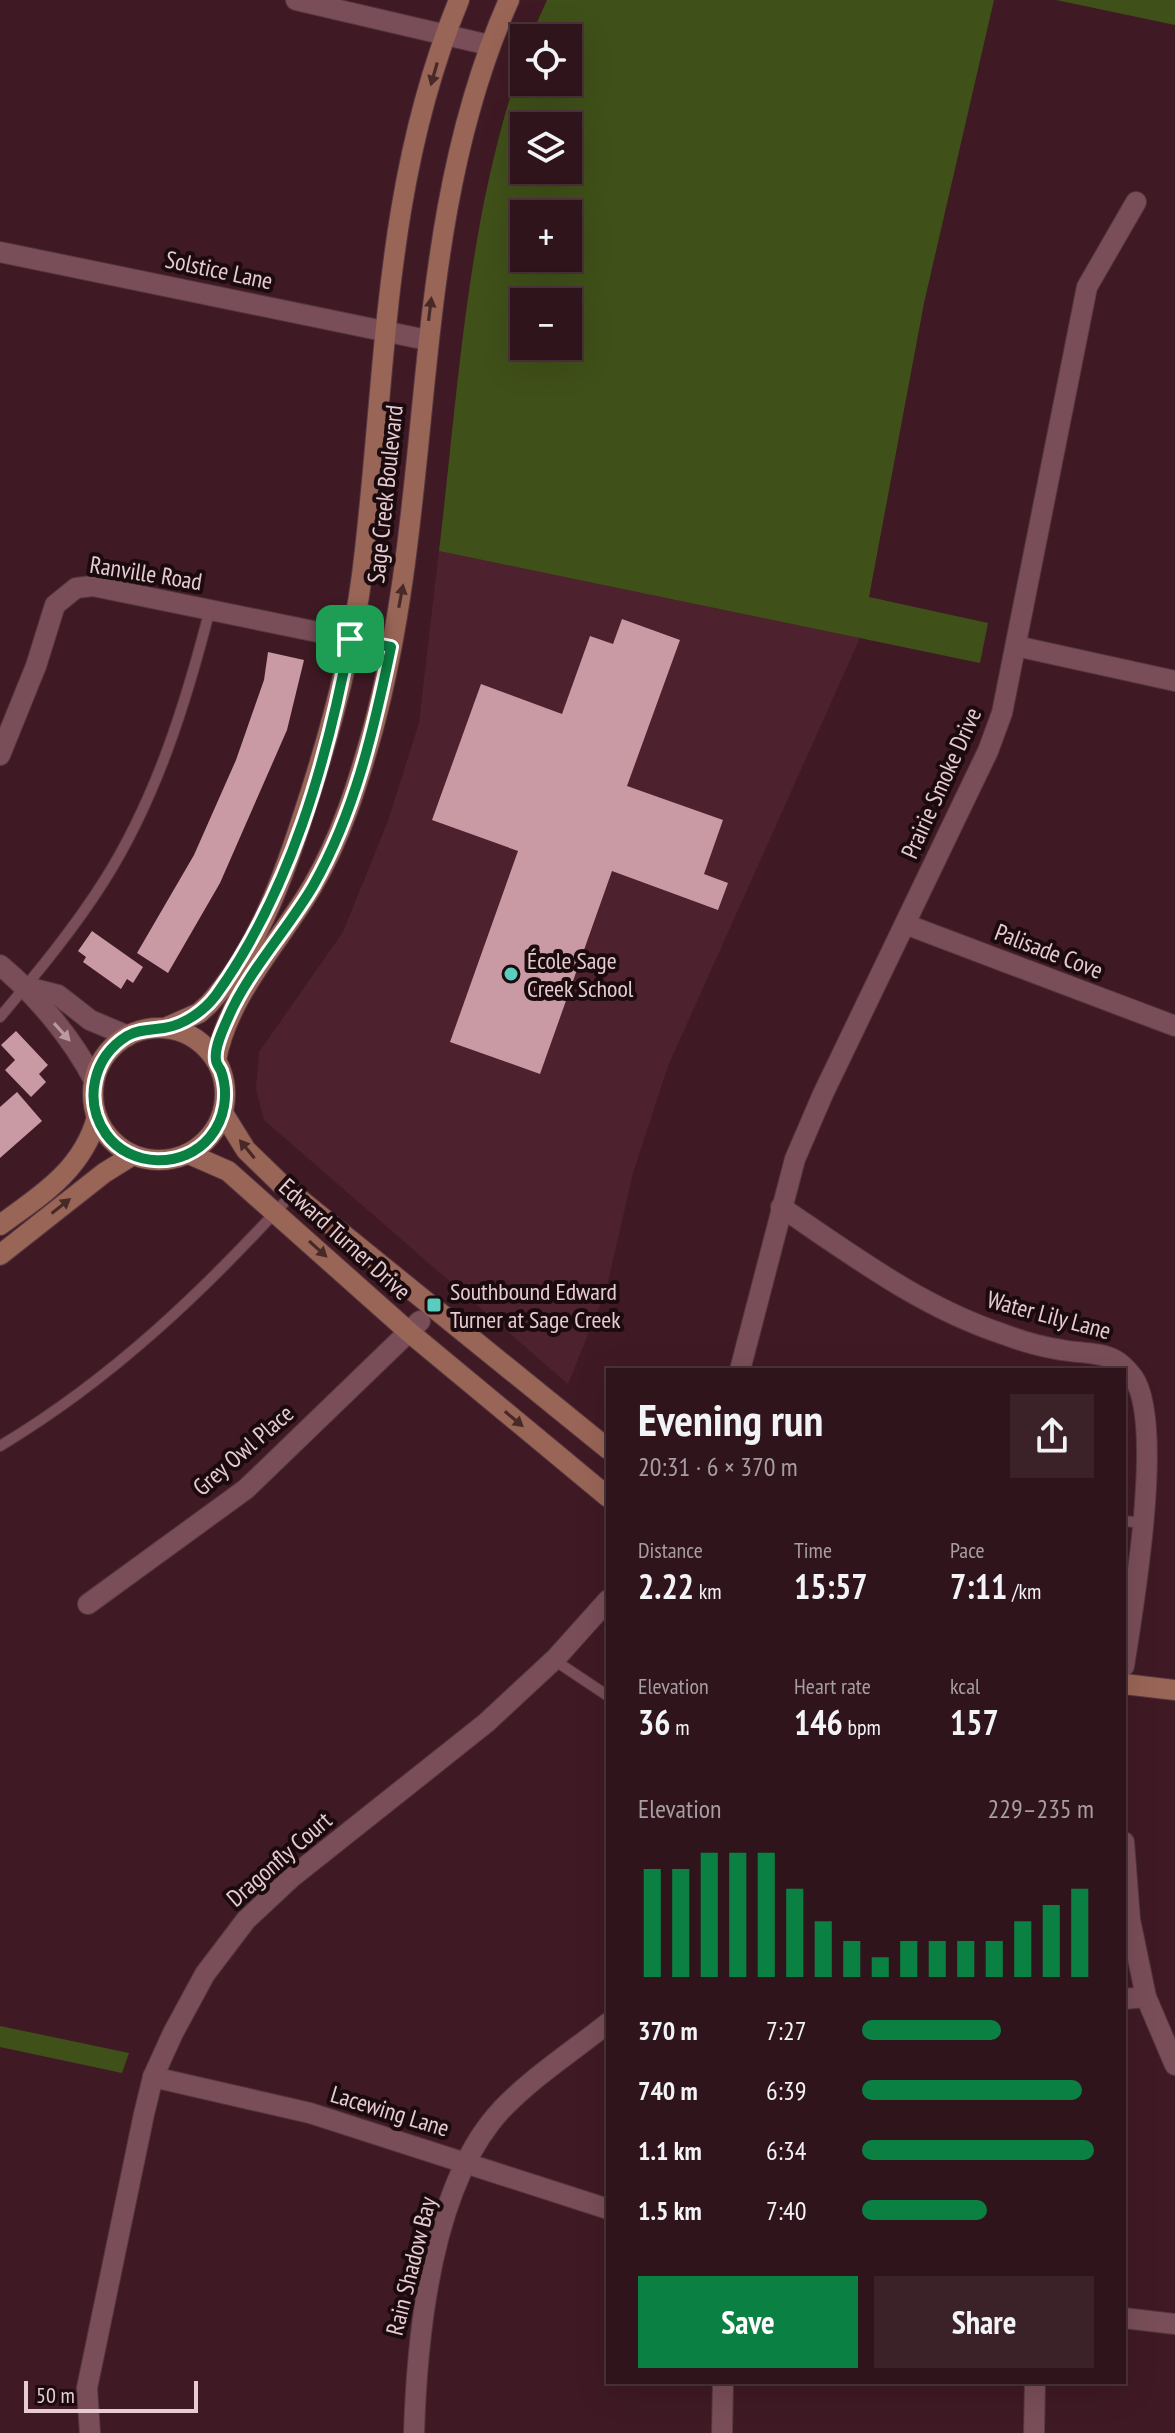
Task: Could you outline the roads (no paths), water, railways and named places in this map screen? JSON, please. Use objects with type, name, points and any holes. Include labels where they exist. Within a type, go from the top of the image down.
[{"type":"street","points":[[296,0],[489,45]]},
{"type":"street","name":"Sage Creek Boulevard","points":[[165,1028],[199,1013],[209,1004],[256,932],[281,877],[323,755],[362,575],[383,331],[403,194],[459,0]]},
{"type":"street","name":"Sage Creek Boulevard","points":[[216,1060],[228,1016],[307,896],[338,835],[373,728],[391,647],[414,505],[427,340],[449,192],[489,45],[509,0]]},
{"type":"street","name":"Prairie Smoke Drive","points":[[741,1368],[795,1159],[823,1094],[988,751],[1002,713],[1087,287],[1136,202]]},
{"type":"street","name":"Solstice Lane","points":[[0,252],[427,340]]},
{"type":"street","name":"Ranville Road","points":[[0,755],[36,666],[48,621],[64,594],[76,588],[93,586],[391,647]]},
{"type":"street","points":[[1016,646],[1175,681]]},
{"type":"street","name":"Palisade Cove","points":[[905,924],[1175,1026]]},
{"type":"street","points":[[0,965],[26,987],[71,1042],[94,1080]]},
{"type":"street","points":[[26,987],[58,995],[90,1020],[128,1036]]},
{"type":"street","points":[[165,1028],[189,1035],[216,1060],[225,1086],[223,1113],[210,1137],[189,1154],[167,1160],[133,1155],[111,1140],[93,1109],[94,1080],[101,1062],[128,1036],[146,1029],[165,1028]]},
{"type":"street","name":"Edward Turner Drive","points":[[223,1113],[246,1150],[292,1194],[606,1447]]},
{"type":"street","points":[[0,1225],[74,1167],[91,1141],[97,1117]]},
{"type":"street","name":"Edward Turner Drive","points":[[189,1154],[228,1171],[277,1211],[414,1326],[606,1495]]},
{"type":"street","points":[[0,1255],[104,1173],[133,1155]]},
{"type":"street","name":"Water Lily Lane","points":[[781,1207],[868,1266],[949,1313],[1003,1334],[1057,1349],[1115,1359],[1124,1368]]},
{"type":"street","name":"Grey Owl Place","points":[[88,1604],[246,1489],[414,1326]]},
{"type":"street","name":"Water Lily Lane","points":[[1126,1370],[1134,1378],[1142,1403],[1147,1472],[1134,1522],[1126,1637]]},
{"type":"street","name":"Dragonfly Court","points":[[90,2433],[87,2388],[153,2077],[205,1974],[246,1920],[291,1878],[486,1723],[554,1660],[606,1602]]},
{"type":"street","points":[[1126,1684],[1175,1690]]},
{"type":"street","points":[[1126,1868],[1130,1920],[1146,1997],[1175,2065]]},
{"type":"street","points":[[1126,1999],[1146,1997]]},
{"type":"street","name":"Rain Shadow Bay","points":[[414,2433],[417,2350],[427,2292],[445,2221],[467,2162],[492,2121],[606,2025]]},
{"type":"street","name":"Lacewing Lane","points":[[153,2077],[310,2113],[606,2208]]},
{"type":"street","points":[[1126,2318],[1175,2324]]},
{"type":"street","points":[[722,2433],[723,2384]]},
{"type":"street","points":[[1034,2433],[1035,2384]]},
{"type":"lane","points":[[0,1017],[61,944],[105,879],[135,824],[180,715],[210,609]]},
{"type":"lane","points":[[0,1446],[65,1403],[158,1331],[292,1194]]},
{"type":"lane","points":[[554,1660],[606,1695]]},
{"type":"place","name":"École Sage Creek School","points":[[511,974]]},
{"type":"place","name":"Southbound Edward Turner at Sage Creek","points":[[434,1305]]}]
